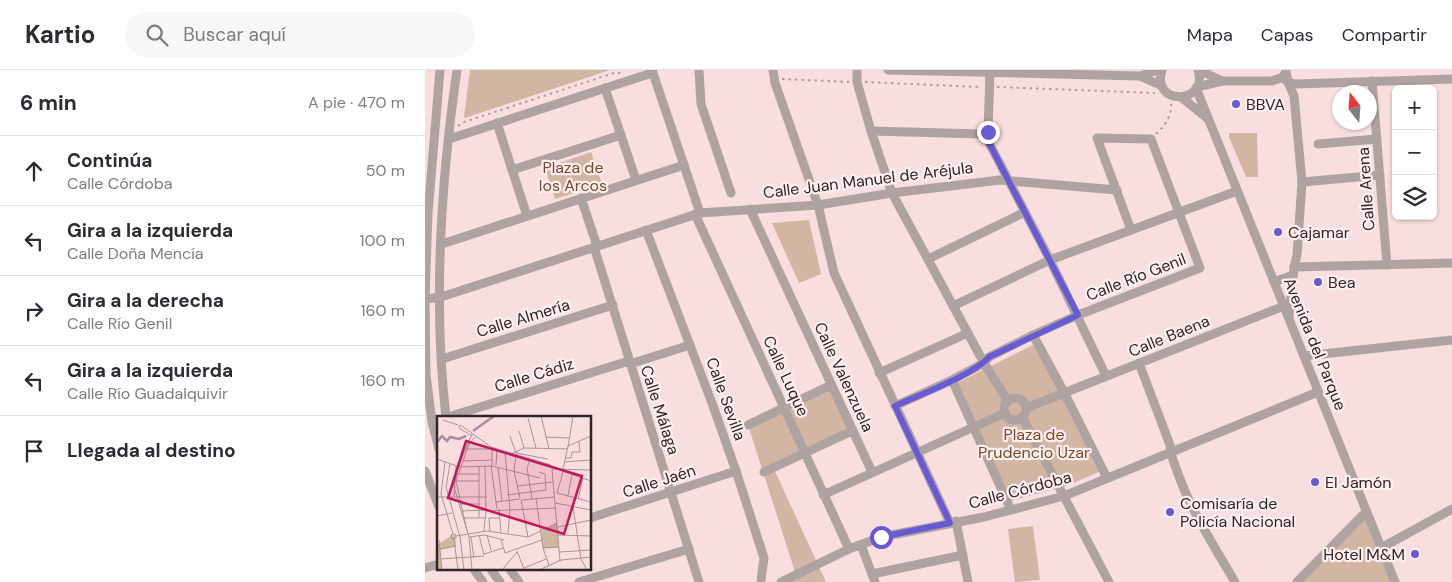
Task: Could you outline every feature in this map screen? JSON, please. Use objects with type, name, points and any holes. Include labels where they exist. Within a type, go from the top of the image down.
[{"type":"street","points":[[437,435],[426,375],[425,299],[428,213],[440,70]]},
{"type":"street","points":[[447,416],[441,358],[441,244],[449,135],[457,70]]},
{"type":"street","points":[[699,70],[701,104],[731,193]]},
{"type":"street","points":[[857,70],[857,82],[892,193],[984,363],[1008,401]]},
{"type":"street","points":[[888,70],[1140,76],[1158,70]]},
{"type":"street","points":[[1162,70],[1160,77],[1162,86]]},
{"type":"street","points":[[1140,76],[1162,86],[1169,94],[1181,97],[1190,94],[1196,88],[1199,78],[1198,70]]},
{"type":"street","points":[[1198,70],[1222,81]]},
{"type":"street","points":[[449,135],[497,123],[652,71]]},
{"type":"street","name":"Calle Luque","points":[[652,71],[684,165],[698,214],[823,495],[849,549]]},
{"type":"street","points":[[986,137],[988,132],[989,72]]},
{"type":"street","points":[[774,74],[817,205],[834,274],[916,453],[953,522],[969,582]]},
{"type":"street","points":[[1196,88],[1222,81],[1272,81],[1285,75]]},
{"type":"street","points":[[1285,75],[1295,84],[1452,79]]},
{"type":"street","points":[[1285,75],[1294,96],[1302,182],[1297,255],[1289,319]]},
{"type":"street","name":"Calle Arena","points":[[1372,81],[1387,265]]},
{"type":"street","points":[[605,88],[636,180]]},
{"type":"street","name":"Avenida del Parque","points":[[1196,88],[1395,582]]},
{"type":"street","name":"Avenida del Parque","points":[[1181,97],[1207,118]]},
{"type":"street","points":[[497,123],[527,216]]},
{"type":"street","points":[[871,131],[982,134],[986,137],[1078,315],[1106,376]]},
{"type":"street","points":[[512,170],[621,135]]},
{"type":"street","points":[[1131,230],[1097,138],[1151,139],[1179,212]]},
{"type":"street","points":[[1318,144],[1377,139]]},
{"type":"street","points":[[441,244],[684,165]]},
{"type":"street","points":[[1302,182],[1380,175]]},
{"type":"street","name":"Calle Juan Manuel de Aréjula","points":[[425,299],[441,297],[698,214],[817,205],[892,193],[1000,180],[1117,190]]},
{"type":"street","points":[[953,306],[1050,260],[1237,191]]},
{"type":"street","name":"Calle Málaga","points":[[581,198],[629,363],[699,582]]},
{"type":"street","name":"Calle Valenzuela","points":[[750,209],[872,472]]},
{"type":"street","points":[[928,259],[1025,212]]},
{"type":"street","name":"Calle Río Genil","points":[[895,406],[952,380],[984,363],[989,357],[1033,335],[1078,315],[1200,268],[1179,212]]},
{"type":"street","name":"Calle Sevilla","points":[[646,230],[736,471],[764,558],[760,582]]},
{"type":"street","points":[[1274,282],[1294,271],[1452,263]]},
{"type":"street","name":"Calle Almería","points":[[441,358],[613,305]]},
{"type":"street","name":"Calle Baena","points":[[1026,408],[1284,306]]},
{"type":"street","points":[[879,373],[968,333]]},
{"type":"street","points":[[1033,335],[1107,478]]},
{"type":"street","points":[[1304,356],[1452,340]]},
{"type":"street","name":"Calle Cádiz","points":[[450,416],[690,345]]},
{"type":"street","points":[[1139,364],[1170,444],[1170,452],[1181,484],[1198,519],[1235,582]]},
{"type":"street","points":[[952,380],[1011,510]]},
{"type":"street","points":[[748,425],[831,385]]},
{"type":"street","name":"Calle Córdoba","points":[[781,582],[849,549],[881,537],[984,517],[1064,496],[1318,392]]},
{"type":"street","points":[[1014,398],[1020,400],[1026,408],[1022,417],[1012,420],[1005,413],[1008,401],[1014,398]]},
{"type":"street","points":[[823,495],[1005,413]]},
{"type":"street","points":[[1022,417],[1109,582]]},
{"type":"street","points":[[764,472],[852,431]]},
{"type":"street","points":[[425,471],[437,502]]},
{"type":"street","name":"Calle Jaén","points":[[591,518],[736,471]]},
{"type":"street","points":[[1381,548],[1452,509]]},
{"type":"street","points":[[1297,582],[1366,512]]},
{"type":"street","points":[[861,545],[874,578],[963,555]]},
{"type":"street","points":[[579,582],[689,549]]},
{"type":"street","points":[[474,570],[483,582]]},
{"type":"street","points":[[491,570],[500,582]]},
{"type":"street","points":[[510,570],[519,582]]},
{"type":"path","points":[[449,135],[464,122],[614,73],[630,72]]},
{"type":"path","points":[[774,74],[857,82],[1151,93]]},
{"type":"path","points":[[1151,139],[1161,130],[1172,112],[1169,94]]},
{"type":"green space","points":[[470,70],[610,70],[465,118]]},
{"type":"green space","points":[[1229,133],[1257,133],[1258,177],[1246,177]]},
{"type":"green space","name":"Plaza de los Arcos","points":[[591,152],[602,184],[555,199],[545,168]]},
{"type":"green space","points":[[809,220],[821,274],[799,283],[772,223]]},
{"type":"green space","name":"Plaza de Prudencio Uzar","points":[[1035,344],[1101,471],[1069,485],[1011,501],[957,383]]},
{"type":"green space","points":[[831,385],[852,431],[773,467],[826,582],[781,582],[796,575],[748,425]]},
{"type":"green space","points":[[1366,512],[1395,582],[1297,582]]},
{"type":"green space","points":[[1033,526],[1040,580],[1015,582],[1008,529]]},
{"type":"place","name":"BBVA","points":[[1236,104]]},
{"type":"place","name":"Cajamar","points":[[1278,232]]},
{"type":"place","name":"Bea","points":[[1318,282]]},
{"type":"place","name":"El Jamón","points":[[1315,482]]},
{"type":"place","name":"Comisaría de Policía Nacional","points":[[1170,512]]},
{"type":"place","name":"Hotel M&M","points":[[1415,554]]},
{"type":"route","points":[[881,537],[950,523],[895,406],[952,380],[984,363],[989,357],[1033,335],[1078,315],[986,137],[988,132]]}]
